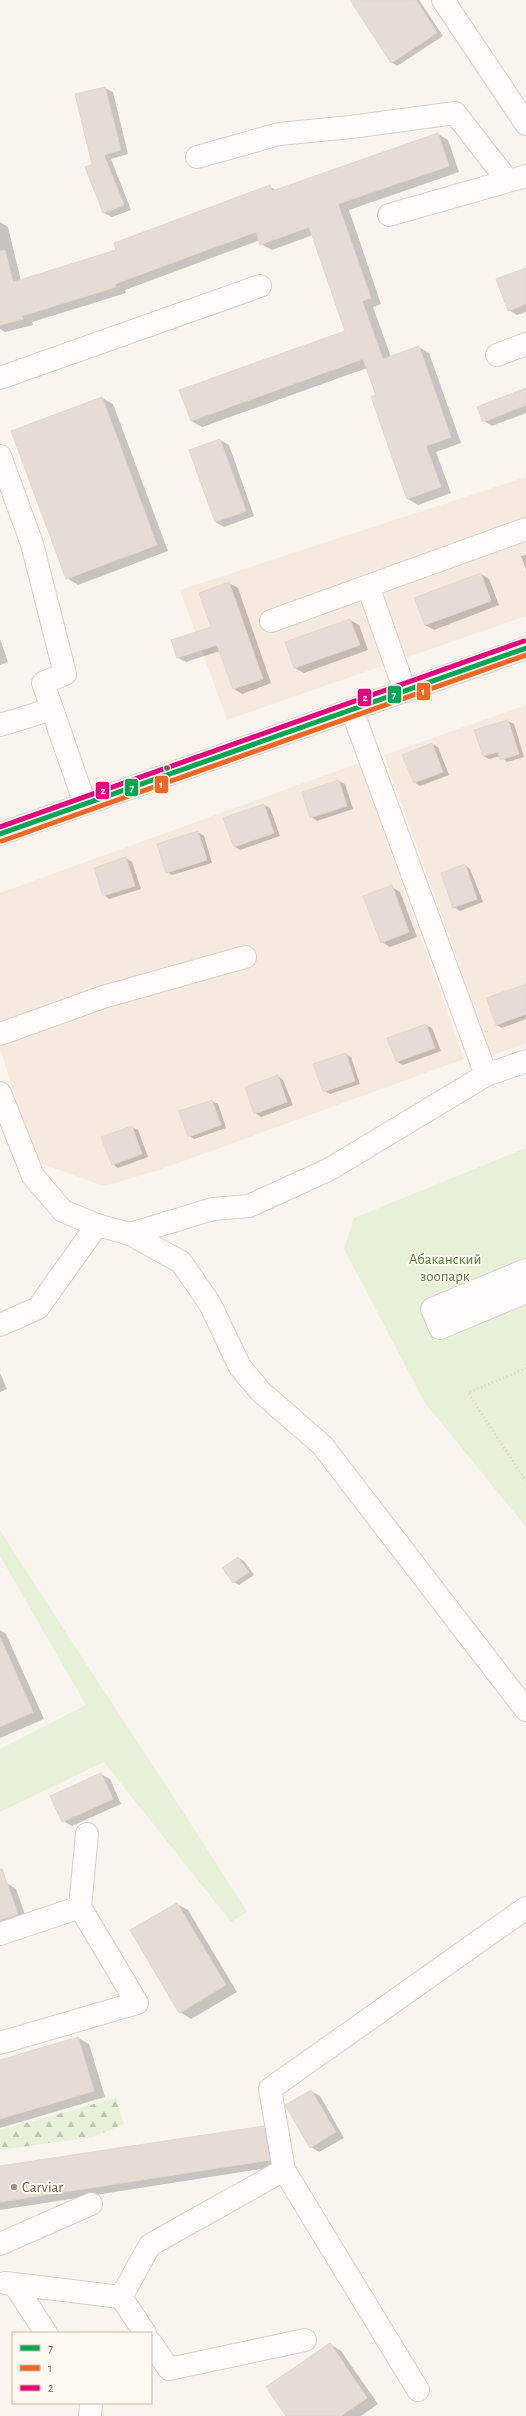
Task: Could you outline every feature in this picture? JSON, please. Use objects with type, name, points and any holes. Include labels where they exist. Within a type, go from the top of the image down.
[{"type":"main road","points":[[0,834],[526,648]]},
{"type":"street","points":[[443,0],[524,116]]},
{"type":"street","points":[[197,157],[279,134],[351,127],[455,113],[517,179],[389,215]]},
{"type":"street","points":[[0,378],[260,286]]},
{"type":"street","points":[[497,355],[526,344]]},
{"type":"street","points":[[0,456],[32,544],[65,674],[43,683],[85,804]]},
{"type":"street","points":[[271,621],[526,529]]},
{"type":"street","points":[[368,586],[405,691]]},
{"type":"street","points":[[0,725],[52,709]]},
{"type":"street","points":[[352,710],[486,1075]]},
{"type":"street","points":[[0,1034],[103,997],[245,957]]},
{"type":"street","points":[[130,1234],[213,1209],[249,1206],[330,1169],[486,1075],[526,1061]]},
{"type":"street","points":[[0,1093],[33,1176],[63,1211],[98,1225],[130,1234],[181,1262],[210,1304],[240,1367],[261,1392],[322,1446],[526,1710]]},
{"type":"street","points":[[0,1324],[38,1308],[98,1225]]},
{"type":"street","points":[[526,1270],[432,1309],[440,1328],[526,1292]]},
{"type":"street","points":[[0,2044],[137,2003],[80,1907],[87,1834]]},
{"type":"street","points":[[0,1934],[80,1907]]},
{"type":"street","points":[[418,2390],[284,2170],[270,2089],[526,1908]]},
{"type":"street","points":[[121,2297],[150,2245],[284,2170]]},
{"type":"street","points":[[0,2244],[91,2204]]},
{"type":"street","points":[[7,2283],[121,2297],[144,2332]]},
{"type":"street","points":[[7,2283],[45,2332]]},
{"type":"street","points":[[152,2344],[168,2369],[305,2340]]},
{"type":"street","points":[[90,2416],[91,2404]]},
{"type":"path","points":[[526,1368],[468,1392],[526,1481]]},
{"type":"shaded area","points":[[526,477],[526,616],[227,720],[180,590]]},
{"type":"shaded area","points":[[526,705],[526,1043],[490,1056],[456,974],[462,972],[384,755]]},
{"type":"shaded area","points":[[359,763],[464,1059],[156,1171],[104,1186],[34,1161],[0,1047],[0,893]]},
{"type":"green space","name":"Абаканский зоопарк","points":[[526,1148],[526,1527],[425,1403],[344,1249],[354,1218]]},
{"type":"green space","points":[[0,1530],[247,1912],[231,1922],[104,1762],[0,1812],[0,1749],[86,1705],[0,1556]]},
{"type":"green space","points":[[116,2098],[124,2124],[93,2137],[0,2150],[0,2130]]},
{"type":"building","points":[[350,0],[416,0],[437,33],[391,63]]},
{"type":"building","points":[[105,87],[121,150],[104,155],[124,205],[103,213],[85,167],[92,164],[75,94]]},
{"type":"building","points":[[438,133],[449,166],[338,204],[371,298],[362,301],[383,359],[419,346],[451,437],[426,446],[441,487],[407,499],[371,397],[376,395],[363,359],[191,421],[179,390],[345,331],[309,227],[260,245],[256,232],[115,284],[116,287],[22,316],[23,319],[0,325],[0,251],[5,250],[13,282],[116,250],[114,243],[270,185],[272,191]]},
{"type":"building","points":[[526,268],[526,304],[508,311],[496,279]]},
{"type":"building","points":[[526,388],[526,405],[483,422],[477,407]]},
{"type":"building","points":[[102,397],[157,545],[66,579],[11,431]]},
{"type":"building","points":[[220,439],[246,511],[215,522],[189,450]]},
{"type":"building","points":[[481,573],[491,601],[425,625],[414,598]]},
{"type":"building","points":[[229,582],[263,679],[233,689],[217,645],[177,658],[171,640],[211,627],[199,593]]},
{"type":"building","points":[[350,619],[360,645],[294,668],[285,642]]},
{"type":"building","points":[[508,720],[519,754],[500,760],[498,752],[483,756],[474,730]]},
{"type":"building","points":[[432,743],[443,772],[414,783],[402,755]]},
{"type":"building","points":[[339,780],[347,806],[310,818],[302,792]]},
{"type":"building","points":[[264,804],[274,833],[234,847],[223,818]]},
{"type":"building","points":[[198,831],[207,860],[166,873],[157,844]]},
{"type":"building","points":[[126,857],[135,886],[103,896],[94,868]]},
{"type":"building","points":[[465,864],[477,899],[453,908],[441,873]]},
{"type":"building","points":[[392,885],[409,932],[381,943],[363,896]]},
{"type":"building","points":[[526,984],[526,1014],[496,1025],[486,998]]},
{"type":"building","points":[[426,1024],[435,1048],[396,1062],[387,1038]]},
{"type":"building","points":[[346,1053],[355,1081],[323,1092],[313,1064]]},
{"type":"building","points":[[278,1075],[287,1102],[254,1114],[245,1087]]},
{"type":"building","points":[[212,1100],[221,1125],[188,1137],[179,1111]]},
{"type":"building","points":[[132,1126],[142,1154],[112,1165],[101,1137]]},
{"type":"building","points":[[238,1557],[249,1572],[233,1583],[222,1568]]},
{"type":"building","points":[[0,1637],[33,1712],[0,1727]]},
{"type":"building","points":[[101,1773],[113,1799],[62,1822],[50,1796]]},
{"type":"building","points":[[0,1869],[2,1869],[18,1914],[0,1920]]},
{"type":"building","points":[[177,1903],[226,1985],[179,2013],[130,1930]]},
{"type":"building","points":[[78,2037],[94,2091],[0,2119],[0,2060]]},
{"type":"building","points":[[311,2090],[336,2132],[310,2148],[285,2105]]},
{"type":"building","points":[[264,2126],[270,2160],[0,2202],[0,2166]]},
{"type":"building","points":[[330,2343],[367,2398],[341,2416],[286,2416],[266,2387]]},
{"type":"transit line","name":"2","points":[[0,827],[524,641]]},
{"type":"transit line","name":"7","points":[[0,834],[526,648]]},
{"type":"transit line","name":"1","points":[[2,841],[526,655]]},
{"type":"place","name":"Carviar","points":[[14,2187]]}]
